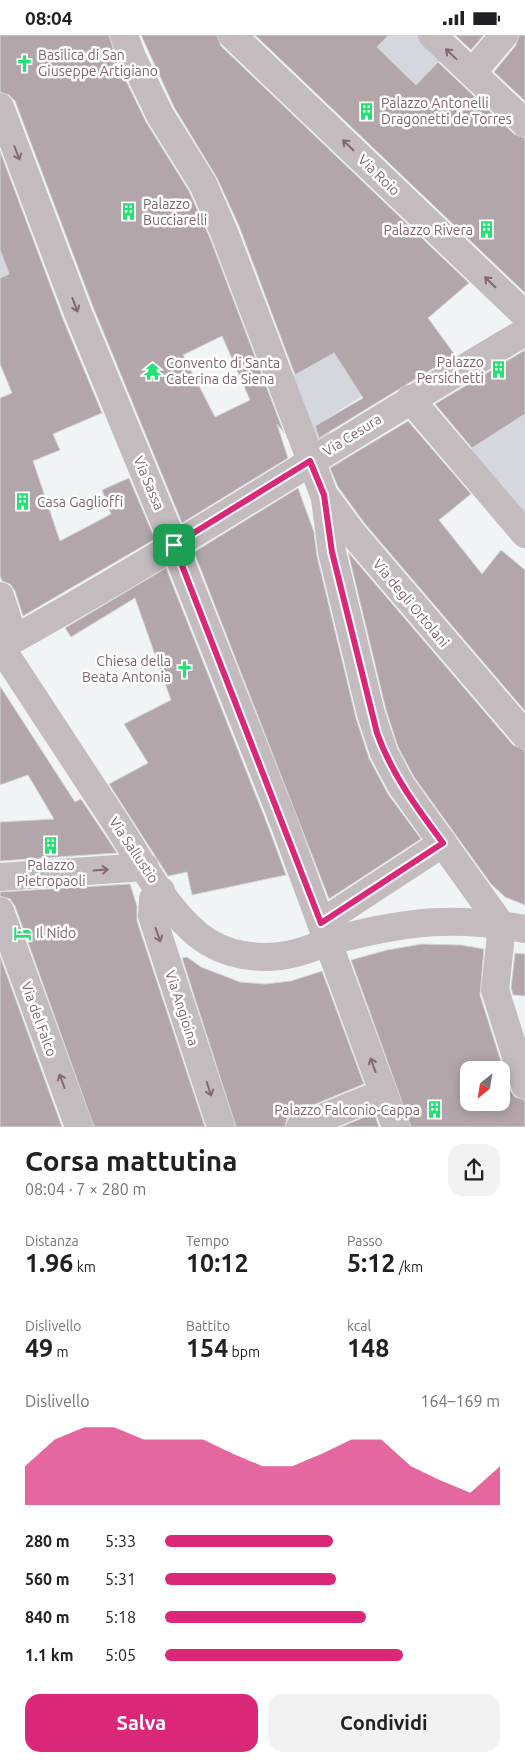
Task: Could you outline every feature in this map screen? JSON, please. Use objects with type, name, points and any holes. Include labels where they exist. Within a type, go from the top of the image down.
[{"type":"street","name":"Via degli Ortolani","points":[[124,35],[132,57],[160,115],[203,184],[224,232],[324,495],[353,534],[525,735]]},
{"type":"street","points":[[432,35],[525,123]]},
{"type":"street","points":[[472,73],[504,35]]},
{"type":"street","name":"Via Roio","points":[[248,40],[525,315]]},
{"type":"street","name":"Via Sassa","points":[[0,107],[78,313],[174,545],[325,933],[396,1127]]},
{"type":"street","name":"Via Cesura","points":[[4,645],[174,545],[410,399],[525,332]]},
{"type":"street","points":[[410,399],[525,534]]},
{"type":"street","points":[[324,495],[332,552],[377,733],[384,753],[401,785],[443,843],[514,927]]},
{"type":"street","name":"Via Sallustio","points":[[0,597],[4,645],[144,867],[194,931],[208,941],[241,956],[281,956],[325,933]]},
{"type":"street","points":[[325,933],[443,843]]},
{"type":"street","points":[[0,877],[144,867]]},
{"type":"street","name":"Via Angioina","points":[[161,891],[153,899],[152,916],[221,1127]]},
{"type":"street","name":"Via del Falco","points":[[0,911],[79,1127]]},
{"type":"street","points":[[325,933],[421,922],[514,927]]},
{"type":"street","points":[[514,927],[495,989],[518,1042],[525,1085]]},
{"type":"street","points":[[300,1127],[383,1093]]},
{"type":"shaded area","points":[[389,35],[420,35],[444,57],[424,78],[431,99],[377,47]]},
{"type":"shaded area","points":[[0,250],[9,274],[0,278]]},
{"type":"shaded area","points":[[334,353],[365,394],[323,421],[332,438],[311,452],[283,381]]},
{"type":"shaded area","points":[[525,414],[525,519],[466,452]]},
{"type":"building","points":[[0,35],[109,35],[118,64],[146,122],[189,191],[210,238],[284,433],[277,424],[288,458],[182,523],[93,307],[15,101],[9,95],[0,92]],"holes":[[[222,336],[250,400],[215,417],[183,355]]]},
{"type":"building","points":[[141,35],[217,35],[221,46],[469,283],[428,318],[455,355],[319,438],[315,426],[363,398],[334,353],[295,375],[239,226],[217,178],[174,107]]},
{"type":"building","points":[[255,35],[389,35],[377,47],[416,85],[438,62],[514,134],[525,138],[525,293]]},
{"type":"building","points":[[455,35],[484,35],[471,50]]},
{"type":"building","points":[[519,35],[525,35],[525,101],[494,72],[516,45]]},
{"type":"building","name":"Casa Gaglioffi","points":[[0,151],[63,319],[102,413],[53,434],[60,450],[33,461],[60,541],[111,514],[102,490],[129,478],[155,539],[23,616],[15,591],[10,584],[2,581],[0,576],[0,398],[12,393],[0,364],[0,278],[9,274],[0,250]]},
{"type":"building","name":"Palazzo Persichetti","points":[[525,350],[525,414],[472,448],[435,404]]},
{"type":"building","points":[[408,421],[471,494],[439,520],[482,574],[501,550],[525,570],[525,711],[365,524],[338,487],[330,468]]},
{"type":"building","points":[[298,488],[314,532],[317,556],[356,718],[369,758],[388,794],[421,839],[329,899],[194,552]]},
{"type":"building","points":[[348,552],[513,745],[525,750],[525,905],[505,897],[491,884],[414,777],[398,747],[386,710]]},
{"type":"building","points":[[166,568],[286,875],[192,895],[187,872],[168,876],[109,784],[148,763],[124,724],[171,700],[135,598],[71,637],[65,628]]},
{"type":"building","points":[[0,686],[75,802],[81,799],[117,853],[0,861],[0,822],[54,819],[28,775],[0,785]]},
{"type":"building","points":[[130,884],[137,906],[137,921],[205,1127],[94,1127],[15,906],[10,899],[0,896],[0,892]]},
{"type":"building","points":[[422,944],[461,945],[484,949],[480,995],[501,1061],[460,1061],[460,1111],[510,1111],[510,1090],[515,1097],[525,1100],[525,1127],[411,1127],[351,960],[387,950]]},
{"type":"building","points":[[515,953],[525,954],[525,996],[513,995],[511,988]]},
{"type":"building","points":[[0,956],[62,1127],[0,1127]]},
{"type":"building","points":[[187,957],[201,967],[240,982],[265,984],[291,981],[322,971],[364,1084],[294,1113],[287,1118],[285,1127],[236,1127],[182,958]]},
{"type":"building","points":[[374,1113],[379,1127],[341,1127]]},
{"type":"place","name":"Basilica di San Giuseppe Artigiano","points":[[24,63]]},
{"type":"place","name":"Palazzo Antonelli Dragonetti de Torres","points":[[367,111]]},
{"type":"place","name":"Palazzo Bucciarelli","points":[[129,212]]},
{"type":"place","name":"Palazzo Rivera","points":[[487,230]]},
{"type":"place","name":"Palazzo Persichetti","points":[[498,370]]},
{"type":"place","name":"Convento di Santa Caterina da Siena","points":[[152,371]]},
{"type":"place","name":"Casa Gaglioffi","points":[[23,502]]},
{"type":"place","name":"Chiesa della Beata Antonia","points":[[185,669]]},
{"type":"place","name":"Palazzo Pietropaoli","points":[[51,845]]},
{"type":"place","name":"Il Nido","points":[[22,933]]},
{"type":"place","name":"Palazzo Falconio-Cappa","points":[[434,1110]]},
{"type":"route","points":[[310,461],[324,495],[332,552],[377,733],[384,753],[401,785],[443,843],[321,923],[283,820],[174,545],[310,461]]}]
